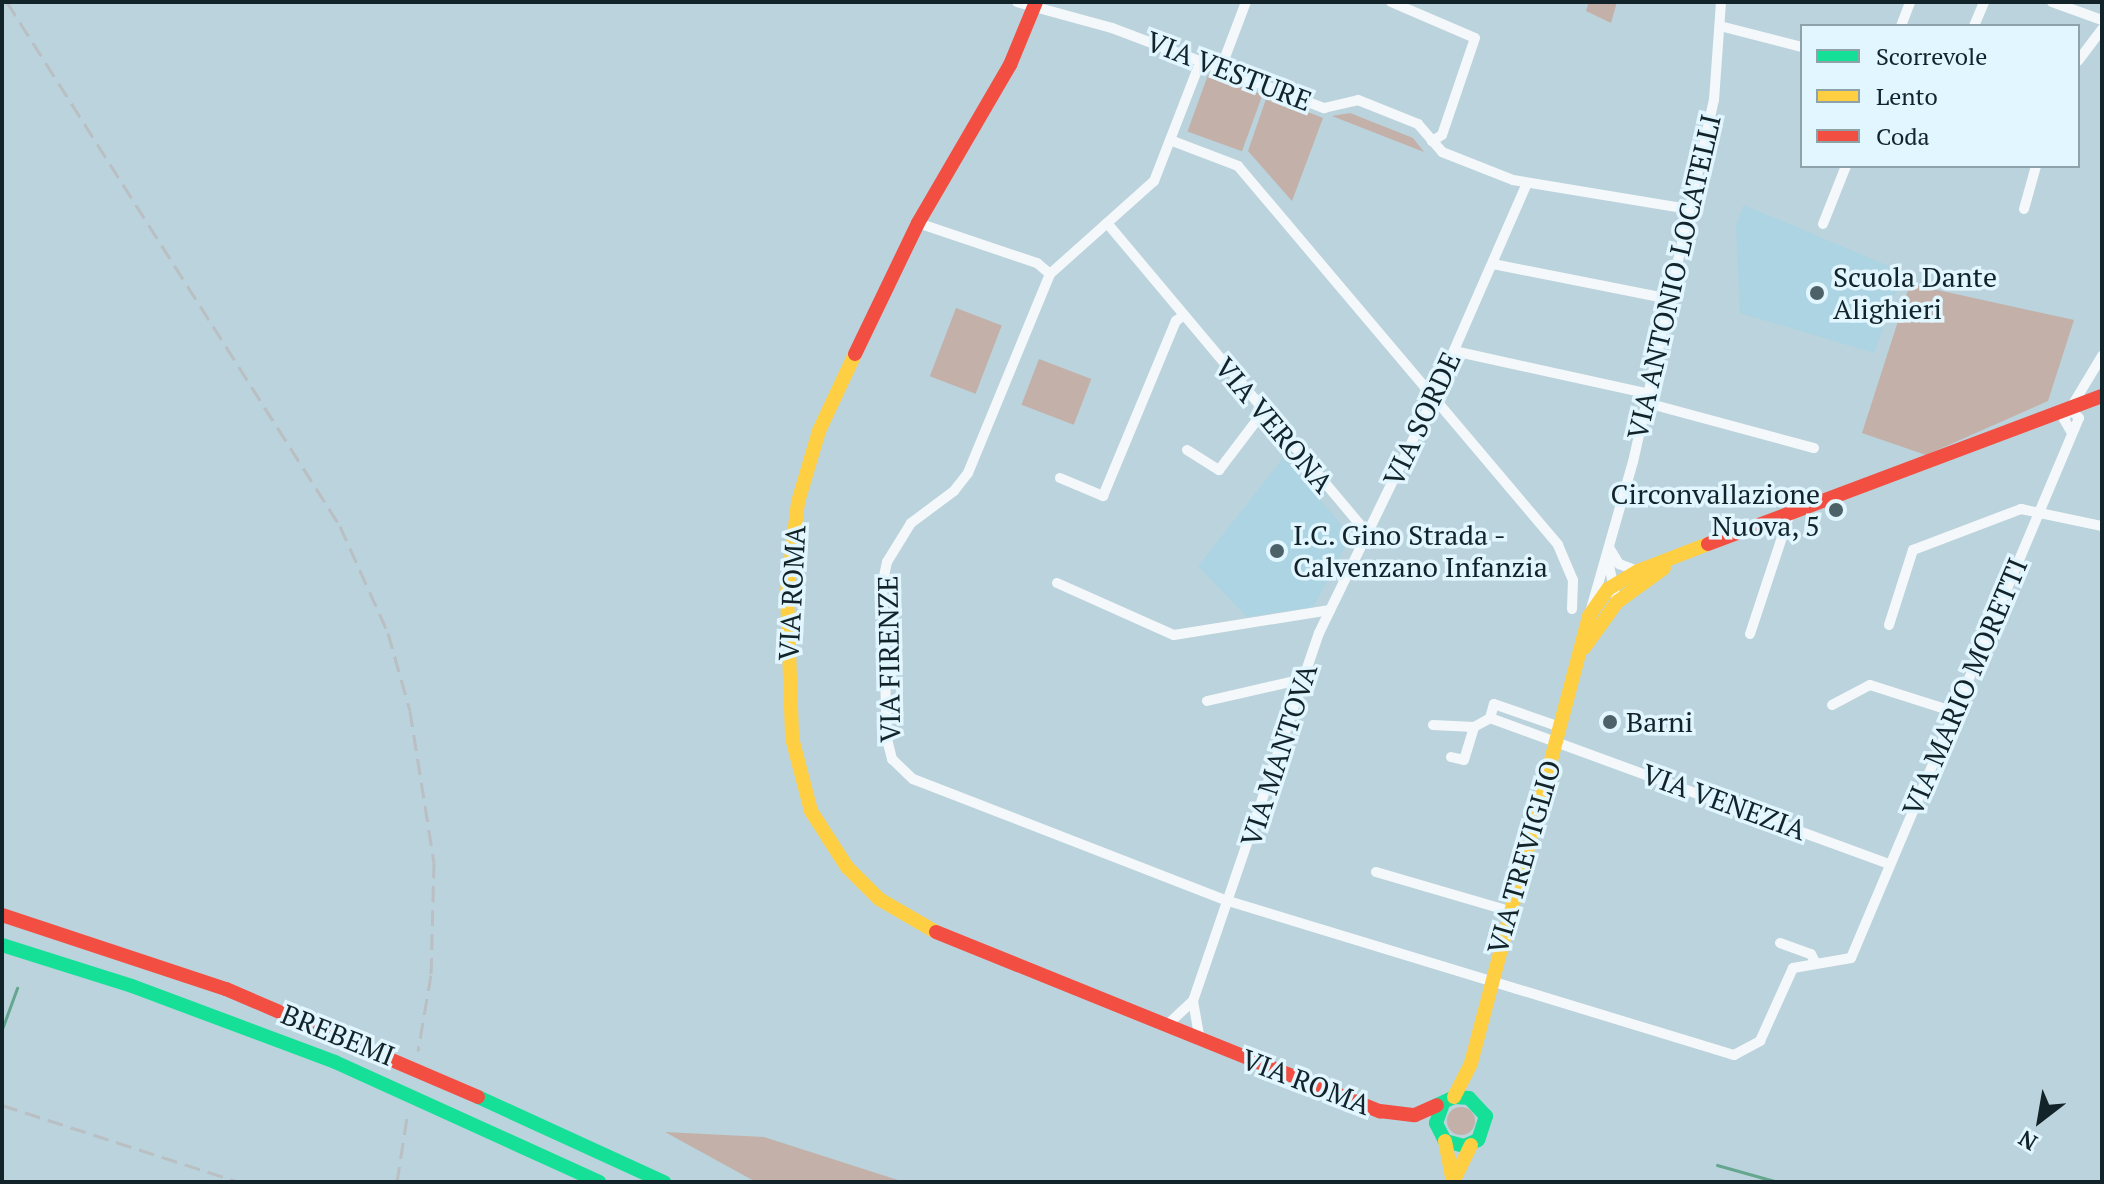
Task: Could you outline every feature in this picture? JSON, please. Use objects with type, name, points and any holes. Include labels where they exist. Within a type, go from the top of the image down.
[{"type":"main road","name":"VIA ROMA","points":[[1036,3],[1010,65],[918,223],[819,431],[798,502],[787,592],[787,671],[799,775],[826,839],[879,899],[946,938],[1380,1111],[1415,1115],[1448,1101]]},
{"type":"main road","points":[[1581,652],[1614,585],[1638,571],[1675,560],[2102,396]]},
{"type":"main road","points":[[1581,652],[1589,616],[1604,602],[1675,560]]},
{"type":"main road","name":"VIA TREVIGLIO","points":[[1471,1063],[1476,1101],[1486,1125],[1471,1145],[1453,1182],[1441,1135],[1448,1101],[1471,1063],[1509,911],[1581,652]]},
{"type":"main road","name":"BREBEMI","points":[[2,915],[226,989],[442,1079],[664,1182]]},
{"type":"main road","name":"BREBEMI","points":[[2,945],[237,1023],[438,1106],[599,1182]]},
{"type":"main road","points":[[1448,1101],[1476,1101]]},
{"type":"main road","name":"VIA ROMA","points":[[1415,1115],[1441,1135]]},
{"type":"main road","points":[[1441,1135],[1471,1145]]},
{"type":"street","name":"VIA VESTURE","points":[[1017,2],[1036,3],[1201,60],[1324,108],[1358,100],[1418,124],[1442,152],[1527,183],[1688,209]]},
{"type":"street","points":[[1221,68],[1246,2]]},
{"type":"street","points":[[1391,2],[1475,38],[1442,135],[1432,141]]},
{"type":"street","name":"VIA ANTONIO LOCATELLI","points":[[1604,602],[1609,552],[1648,399],[1714,100],[1721,2]]},
{"type":"street","points":[[1902,24],[1910,2]]},
{"type":"street","points":[[1975,24],[1984,2]]},
{"type":"street","points":[[2052,2],[2102,20]]},
{"type":"street","points":[[1720,26],[1800,46]]},
{"type":"street","points":[[2080,58],[2102,29]]},
{"type":"street","name":"VIA FIRENZE","points":[[1201,60],[1154,181],[1050,274],[968,473],[911,523],[887,562],[882,600],[892,759],[913,779],[1225,900],[1734,1055],[1760,1041],[1793,968],[1815,962]]},
{"type":"street","points":[[1170,140],[1238,166],[1558,545],[1573,580],[1572,609]]},
{"type":"street","points":[[1823,224],[1845,168]]},
{"type":"street","points":[[2024,209],[2035,168]]},
{"type":"street","name":"VIA SORDE","points":[[1330,610],[1434,396],[1527,183]]},
{"type":"street","points":[[918,223],[1037,263],[1050,274]]},
{"type":"street","name":"VIA VERONA","points":[[1107,223],[1367,533]]},
{"type":"street","points":[[1493,264],[1669,299]]},
{"type":"street","points":[[1060,478],[1103,496],[1176,321],[1184,315]]},
{"type":"street","points":[[1454,351],[1648,399],[1814,448]]},
{"type":"street","points":[[2070,409],[2102,356]]},
{"type":"street","name":"VIA MARIO MORETTI","points":[[1815,962],[1851,958],[2072,433],[2064,419],[2070,409]]},
{"type":"street","points":[[1187,450],[1219,470],[1263,412]]},
{"type":"street","name":"VIA MARIO MORETTI","points":[[1889,625],[1913,550],[2021,509],[2040,510],[2102,526]]},
{"type":"street","points":[[1750,634],[1789,516]]},
{"type":"street","points":[[1609,552],[1619,564],[1638,571]]},
{"type":"street","name":"VIA ANTONIO LOCATELLI","points":[[1609,552],[1614,585]]},
{"type":"street","points":[[1057,583],[1174,635],[1330,610]]},
{"type":"street","name":"VIA MANTOVA","points":[[1225,900],[1238,879],[1303,679],[1330,610]]},
{"type":"street","points":[[1207,701],[1303,679]]},
{"type":"street","points":[[1832,705],[1870,685],[1955,712]]},
{"type":"street","points":[[1433,725],[1474,727],[1490,718],[1494,704],[1558,734]]},
{"type":"street","points":[[1451,757],[1464,760],[1474,727]]},
{"type":"street","name":"VIA VENEZIA","points":[[1558,734],[1890,864]]},
{"type":"street","points":[[1376,872],[1509,911]]},
{"type":"street","points":[[1200,1040],[1193,1001],[1225,900]]},
{"type":"street","points":[[1780,943],[1811,954],[1815,962]]},
{"type":"street","points":[[1166,1026],[1193,1001]]},
{"type":"shaded area","points":[[1589,2],[1617,2],[1611,23],[1586,11]]},
{"type":"shaded area","points":[[1208,75],[1263,95],[1242,151],[1187,131]]},
{"type":"shaded area","points":[[1267,96],[1323,118],[1292,201],[1248,151]]},
{"type":"shaded area","points":[[1350,113],[1413,138],[1424,152],[1332,116]]},
{"type":"shaded area","name":"Scuola Dante Alighieri","points":[[1744,205],[1903,272],[1874,353],[1740,313],[1736,225]]},
{"type":"shaded area","points":[[1910,284],[2074,320],[2048,401],[1926,455],[1862,433]]},
{"type":"shaded area","points":[[956,308],[1002,326],[976,394],[930,376]]},
{"type":"shaded area","points":[[1039,359],[1091,379],[1074,425],[1021,405]]},
{"type":"shaded area","name":"I.C. Gino Strada - Calvenzano Infanzia","points":[[1284,457],[1351,536],[1313,607],[1247,617],[1198,566]]},
{"type":"shaded area","points":[[1461,1107],[1471,1111],[1475,1121],[1471,1131],[1461,1135],[1451,1131],[1447,1121],[1451,1111]]},
{"type":"shaded area","points":[[665,1132],[764,1137],[904,1182],[756,1182]]},
{"type":"waterway","points":[[2,1029],[17,988]]},
{"type":"waterway","points":[[1717,1165],[1778,1182]]},
{"type":"railway","points":[[7,2],[340,526],[388,633],[410,711],[434,862],[431,975],[418,1051]]},
{"type":"railway","points":[[2,1105],[239,1182]]},
{"type":"railway","points":[[397,1182],[408,1111]]},
{"type":"traffic: fast","points":[[2,945],[132,986],[335,1062],[599,1182]]},
{"type":"traffic: fast","points":[[478,1097],[664,1182]]},
{"type":"traffic: fast","points":[[1437,1105],[1454,1097],[1469,1098],[1486,1116],[1478,1140],[1464,1146],[1445,1141],[1436,1123],[1443,1104]]},
{"type":"traffic: slow","points":[[855,354],[819,431],[798,502],[787,592],[792,738],[811,811],[847,867],[879,899],[936,932]]},
{"type":"traffic: slow","points":[[1454,1097],[1471,1063],[1589,616],[1608,589],[1638,571],[1708,544]]},
{"type":"traffic: slow","points":[[1584,648],[1617,602],[1664,568]]},
{"type":"traffic: slow","points":[[1445,1141],[1453,1182]]},
{"type":"traffic: slow","points":[[1453,1182],[1471,1145]]},
{"type":"traffic: jam","points":[[855,354],[918,223],[1010,65],[1036,2]]},
{"type":"traffic: jam","points":[[1708,544],[2102,396]]},
{"type":"traffic: jam","points":[[2,915],[226,989],[478,1097]]},
{"type":"traffic: jam","points":[[936,932],[1380,1111],[1415,1115],[1437,1105]]},
{"type":"place","name":"Scuola Dante Alighieri","points":[[1817,293]]},
{"type":"place","name":"Circonvallazione Nuova, 5","points":[[1836,510]]},
{"type":"place","name":"I.C. Gino Strada - Calvenzano Infanzia","points":[[1277,551]]},
{"type":"place","name":"Barni","points":[[1610,722]]}]
